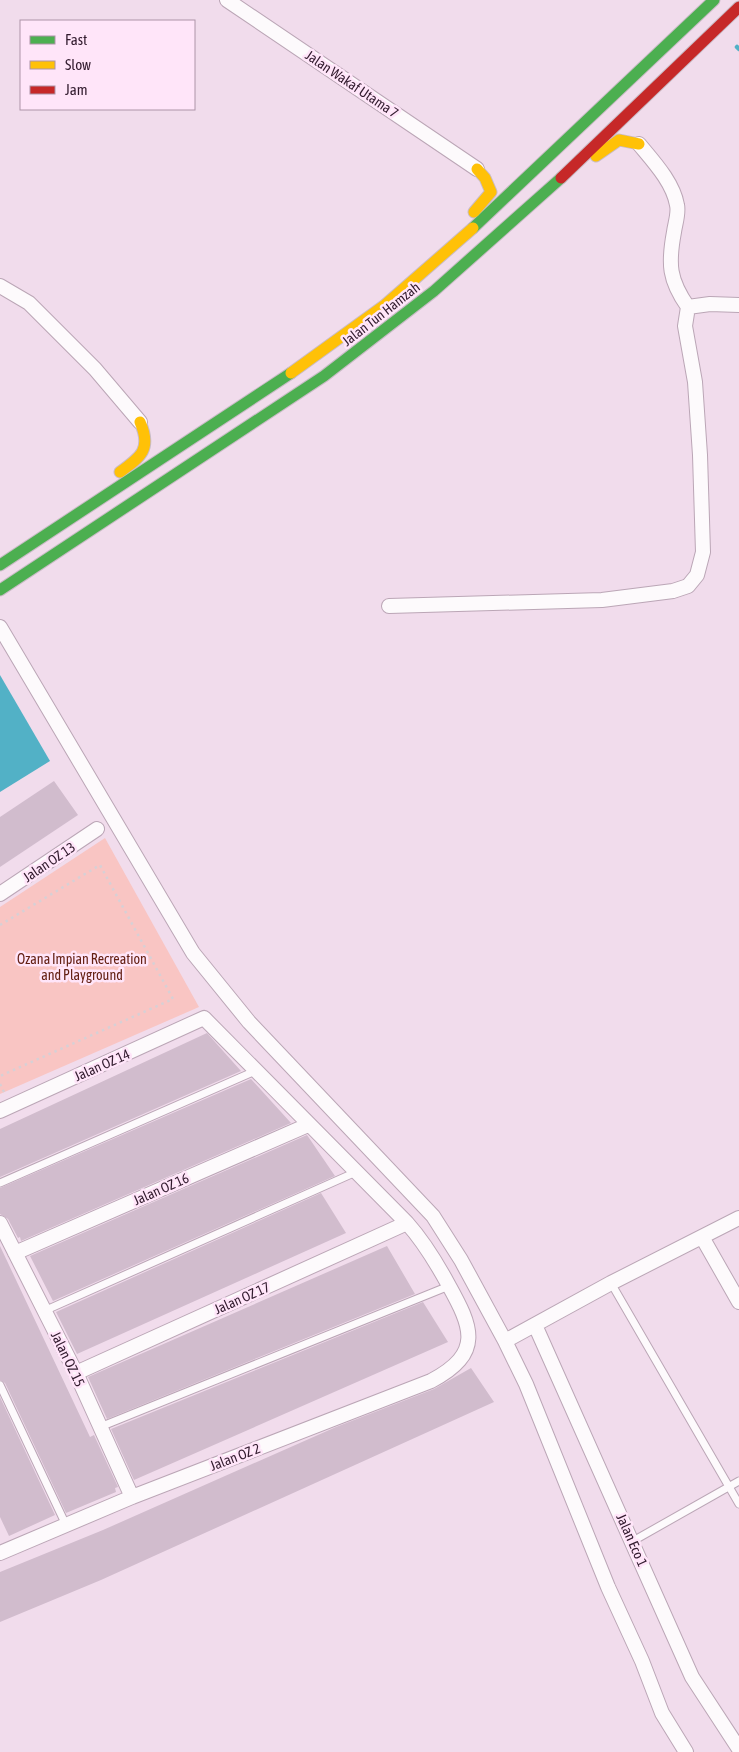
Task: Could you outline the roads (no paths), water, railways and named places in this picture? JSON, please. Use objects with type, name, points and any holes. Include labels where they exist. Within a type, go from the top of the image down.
[{"type":"main road","name":"Jalan Tun Hamzah","points":[[0,565],[301,366],[385,305],[440,259],[714,0]]},
{"type":"main road","name":"Jalan Tun Hamzah","points":[[0,590],[364,348],[412,310],[511,222],[739,7]]},
{"type":"main road","points":[[638,121],[640,116],[712,33]]},
{"type":"main road","points":[[477,169],[505,174],[517,172],[611,98]]},
{"type":"main road","points":[[511,222],[606,148],[619,140],[637,139]]},
{"type":"main road","points":[[385,305],[487,198],[491,192],[490,185],[477,169]]},
{"type":"main road","points":[[174,436],[301,366]]},
{"type":"main road","points":[[140,422],[156,433]]},
{"type":"main road","points":[[0,565],[62,514],[140,458],[146,442],[145,432],[140,422]]},
{"type":"street","name":"Jalan Wakaf Utama 7","points":[[227,0],[477,169]]},
{"type":"street","points":[[389,606],[602,600],[673,590],[688,586],[697,575],[703,552],[700,455],[695,382],[685,326],[688,308],[672,278],[669,256],[678,207],[673,190],[637,139]]},
{"type":"street","points":[[0,286],[29,304],[95,369],[140,422]]},
{"type":"street","points":[[688,308],[710,304],[739,305]]},
{"type":"street","points":[[0,626],[193,953],[249,1022],[434,1216],[506,1341],[526,1384],[608,1587],[642,1661],[662,1713],[686,1752]]},
{"type":"street","name":"Jalan OZ 13","points":[[0,894],[97,829]]},
{"type":"street","name":"Jalan OZ 14","points":[[0,1111],[204,1018],[256,1070]]},
{"type":"street","points":[[256,1070],[308,1125],[407,1223],[431,1253],[449,1286]]},
{"type":"street","name":"Jalan OZ 16","points":[[15,1253],[308,1125]]},
{"type":"street","points":[[506,1341],[611,1283],[739,1218]]},
{"type":"street","name":"Jalan OZ 15","points":[[0,1223],[76,1373],[132,1497]]},
{"type":"street","name":"Jalan OZ 17","points":[[76,1373],[407,1223]]},
{"type":"street","points":[[702,1236],[739,1302]]},
{"type":"street","name":"Jalan OZ 2","points":[[1,1550],[431,1381],[456,1366],[464,1354],[469,1326],[449,1286]]},
{"type":"street","name":"Jalan Eco 1","points":[[535,1325],[633,1541],[692,1677],[739,1749]]},
{"type":"lane","points":[[0,1183],[256,1070]]},
{"type":"lane","points":[[44,1311],[356,1172]]},
{"type":"lane","points":[[611,1283],[739,1504]]},
{"type":"lane","points":[[100,1427],[449,1286]]},
{"type":"lane","points":[[0,1385],[66,1525]]},
{"type":"lane","points":[[633,1541],[739,1481]]},
{"type":"water","points":[[0,675],[50,761],[0,792]]},
{"type":"park label","name":"Ozana Impian Recreation and Playground","points":[[82,968]]}]
